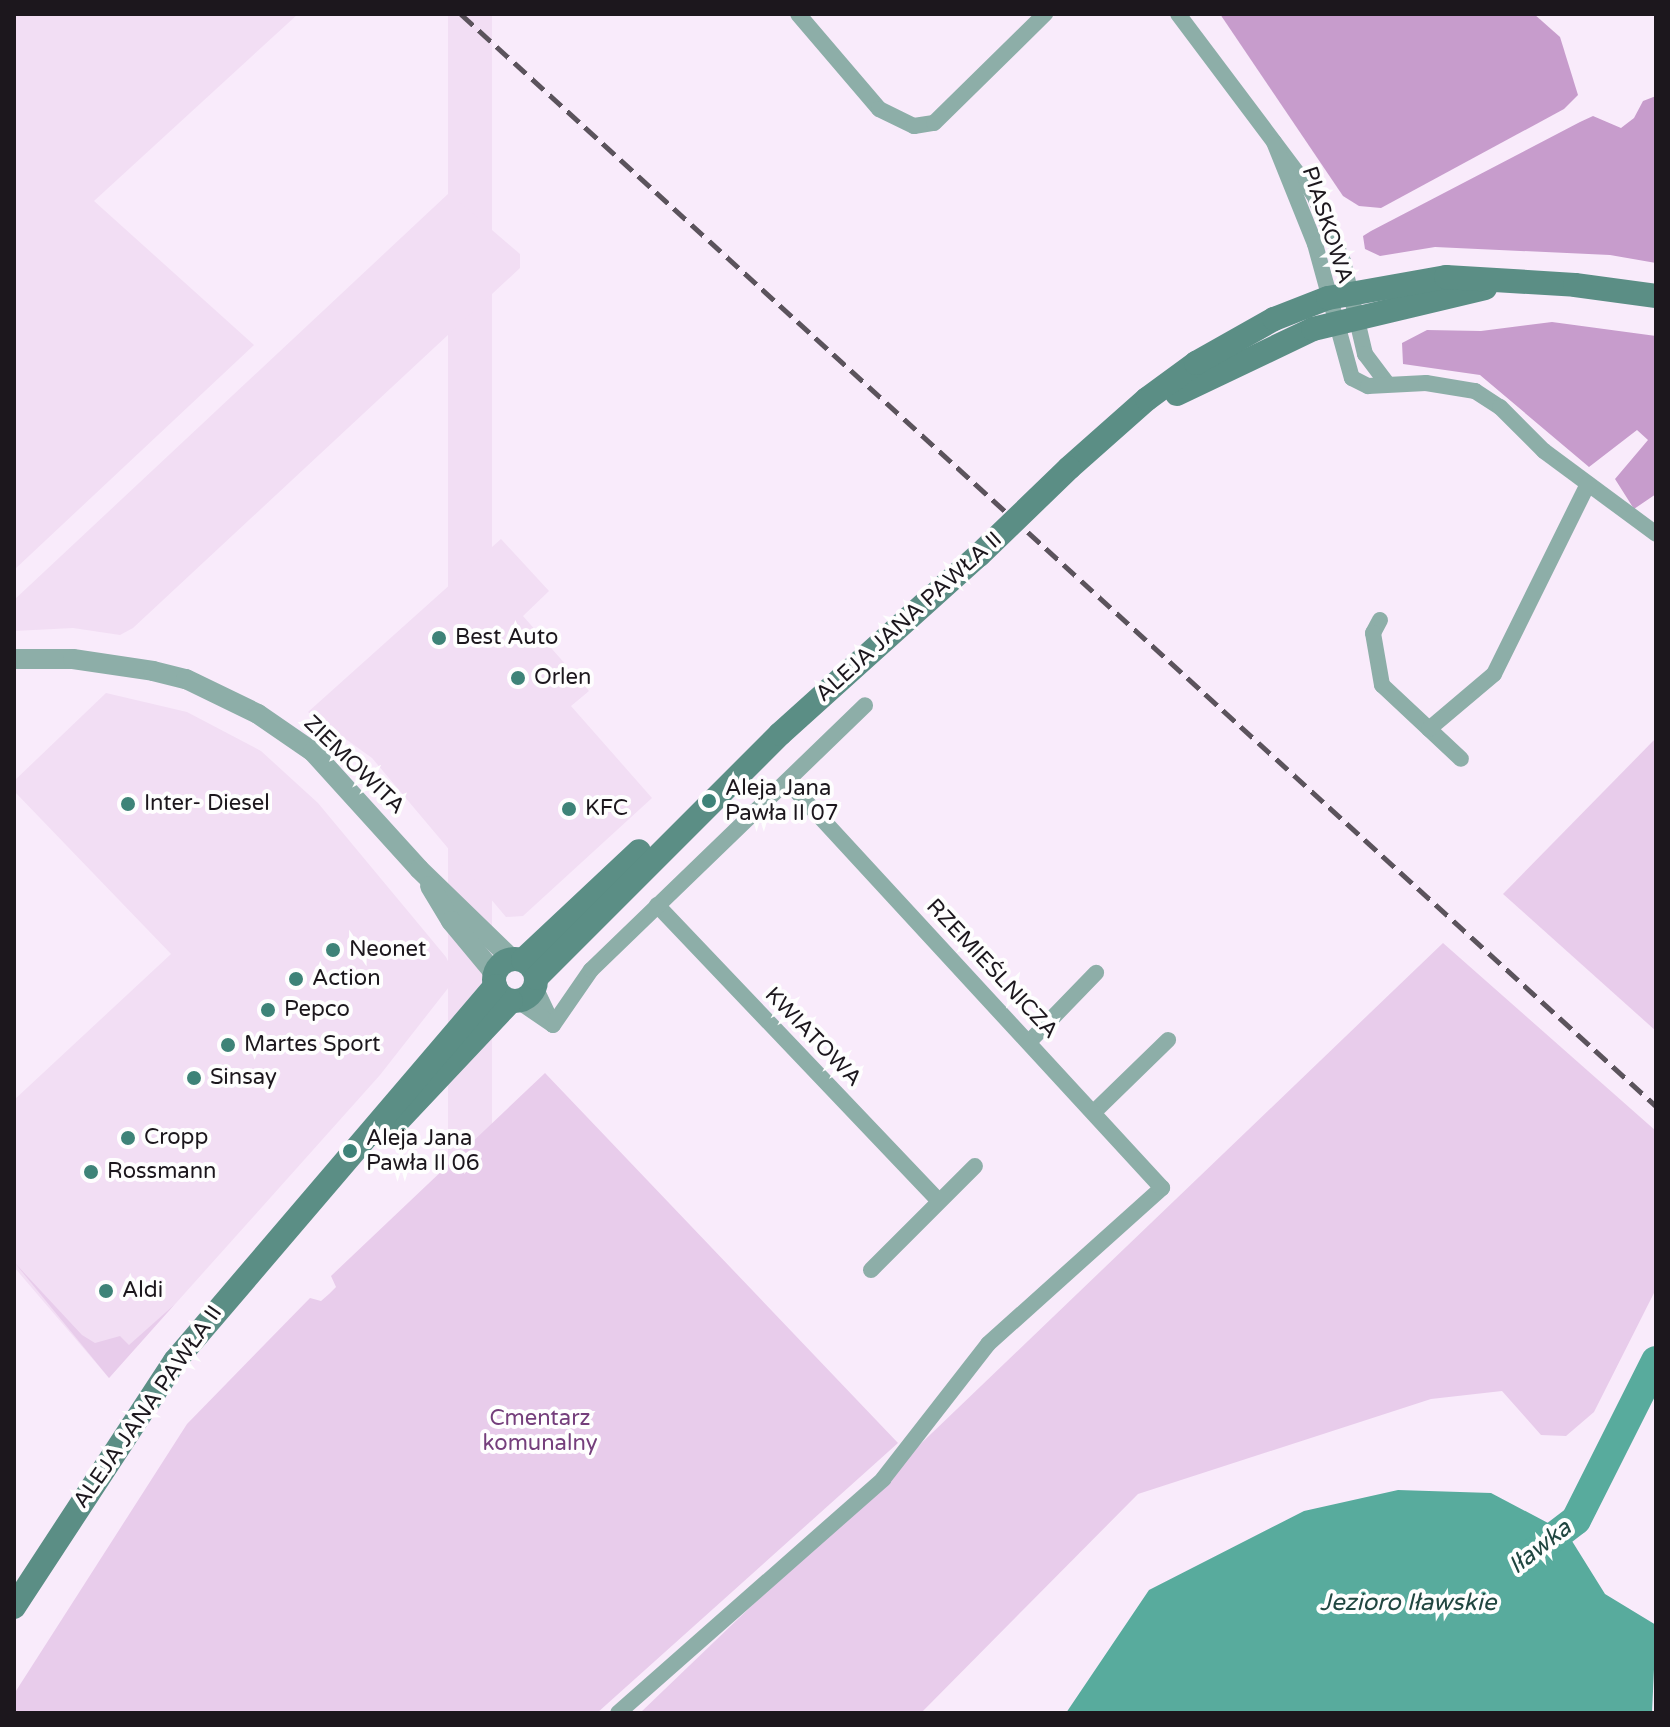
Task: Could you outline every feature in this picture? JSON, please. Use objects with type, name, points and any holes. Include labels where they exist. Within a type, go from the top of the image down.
[{"type":"main road","name":"ALEJA JANA PAWŁA II","points":[[14,1606],[175,1361],[294,1219],[360,1161],[516,981],[645,846],[709,801],[1147,399],[1208,356],[1274,319],[1340,295],[1446,277],[1518,281],[1656,296]]},
{"type":"main road","name":"ALEJA JANA PAWŁA II","points":[[1110,433],[1198,381],[1345,319],[1518,281]]},
{"type":"street","points":[[798,14],[879,109],[914,126],[934,123],[1045,14]]},
{"type":"street","name":"PIASKOWA","points":[[1178,14],[1314,195],[1345,319]]},
{"type":"street","name":"PIASKOWA","points":[[1274,142],[1340,295],[1345,319]]},
{"type":"street","points":[[1345,319],[1352,378],[1368,386],[1386,382],[1475,391],[1588,484],[1656,534]]},
{"type":"street","points":[[1429,729],[1494,674],[1588,484]]},
{"type":"street","points":[[1380,620],[1373,633],[1382,685],[1461,759]]},
{"type":"street","name":"ZIEMOWITA","points":[[14,659],[114,664],[175,676],[222,694],[313,752],[419,869],[451,921],[516,981]]},
{"type":"street","points":[[516,981],[553,1025],[591,970],[865,705]]},
{"type":"street","name":"RZEMIEŚLNICZA","points":[[618,1713],[883,1479],[988,1344],[1162,1188],[1095,1111],[787,781]]},
{"type":"street","name":"KWIATOWA","points":[[657,905],[937,1199]]},
{"type":"street","points":[[1030,1041],[1096,973]]},
{"type":"street","points":[[1095,1111],[1168,1040]]},
{"type":"street","points":[[871,1270],[937,1199],[975,1166]]},
{"type":"shaded area","points":[[14,14],[298,14],[94,201],[254,345],[14,570]]},
{"type":"shaded area","points":[[448,14],[492,14],[492,1650],[448,1650]]},
{"type":"shaded area","points":[[1220,14],[1534,14],[1560,37],[1578,95],[1564,109],[1381,208],[1359,206],[1343,196]]},
{"type":"shaded area","points":[[1656,96],[1656,263],[1610,255],[1435,247],[1380,256],[1365,249],[1363,236],[1371,231],[1593,116],[1621,128],[1634,118],[1643,101]]},
{"type":"shaded area","points":[[449,193],[520,254],[520,268],[133,628],[120,635],[73,628],[14,631],[14,600]]},
{"type":"shaded area","points":[[1552,322],[1656,336],[1656,494],[1634,509],[1615,479],[1648,440],[1637,430],[1589,467],[1480,375],[1403,364],[1402,343],[1427,330],[1481,331]]},
{"type":"shaded area","points":[[501,539],[549,591],[523,616],[589,691],[571,706],[652,798],[523,916],[506,917],[372,758],[308,712]]},
{"type":"shaded area","points":[[106,693],[187,712],[261,751],[318,803],[446,957],[456,978],[380,1075],[109,1378],[14,1267],[14,1100],[171,954],[14,791],[14,781]]},
{"type":"green space","points":[[1656,738],[1656,1031],[1503,894]]},
{"type":"green space","points":[[1443,943],[1656,1131],[1656,1289],[1594,1412],[1566,1436],[1541,1435],[1502,1391],[1431,1399],[1138,1494],[921,1713],[640,1713]]},
{"type":"green space","name":"Cmentarz komunalny","points":[[545,1073],[898,1443],[597,1713],[14,1713],[14,1694],[187,1424],[310,1298],[321,1301],[329,1294],[336,1287],[331,1276]]},
{"type":"green space","points":[[14,1262],[82,1335],[95,1343],[120,1336],[129,1345],[174,1305],[109,1378]]},
{"type":"water","name":"Jezioro Iławskie","points":[[1398,1490],[1491,1493],[1567,1533],[1605,1594],[1656,1625],[1652,1713],[1066,1713],[1149,1590],[1304,1511]]},
{"type":"waterway","name":"Iławka","points":[[1529,1556],[1576,1520],[1656,1361]]},
{"type":"railway","points":[[461,14],[1656,1106]]},
{"type":"place","name":"Best Auto","points":[[439,638]]},
{"type":"place","name":"Orlen","points":[[518,678]]},
{"type":"place","name":"Aleja Jana Pawła II 07","points":[[709,801]]},
{"type":"place","name":"Inter- Diesel","points":[[128,804]]},
{"type":"place","name":"KFC","points":[[569,809]]},
{"type":"place","name":"Neonet","points":[[333,950]]},
{"type":"place","name":"Action","points":[[296,979]]},
{"type":"place","name":"Pepco","points":[[268,1010]]},
{"type":"place","name":"Martes Sport","points":[[228,1045]]},
{"type":"place","name":"Sinsay","points":[[194,1078]]},
{"type":"place","name":"Cropp","points":[[128,1138]]},
{"type":"place","name":"Aleja Jana Pawła II 06","points":[[350,1151]]},
{"type":"place","name":"Rossmann","points":[[91,1172]]},
{"type":"place","name":"Aldi","points":[[106,1291]]}]
